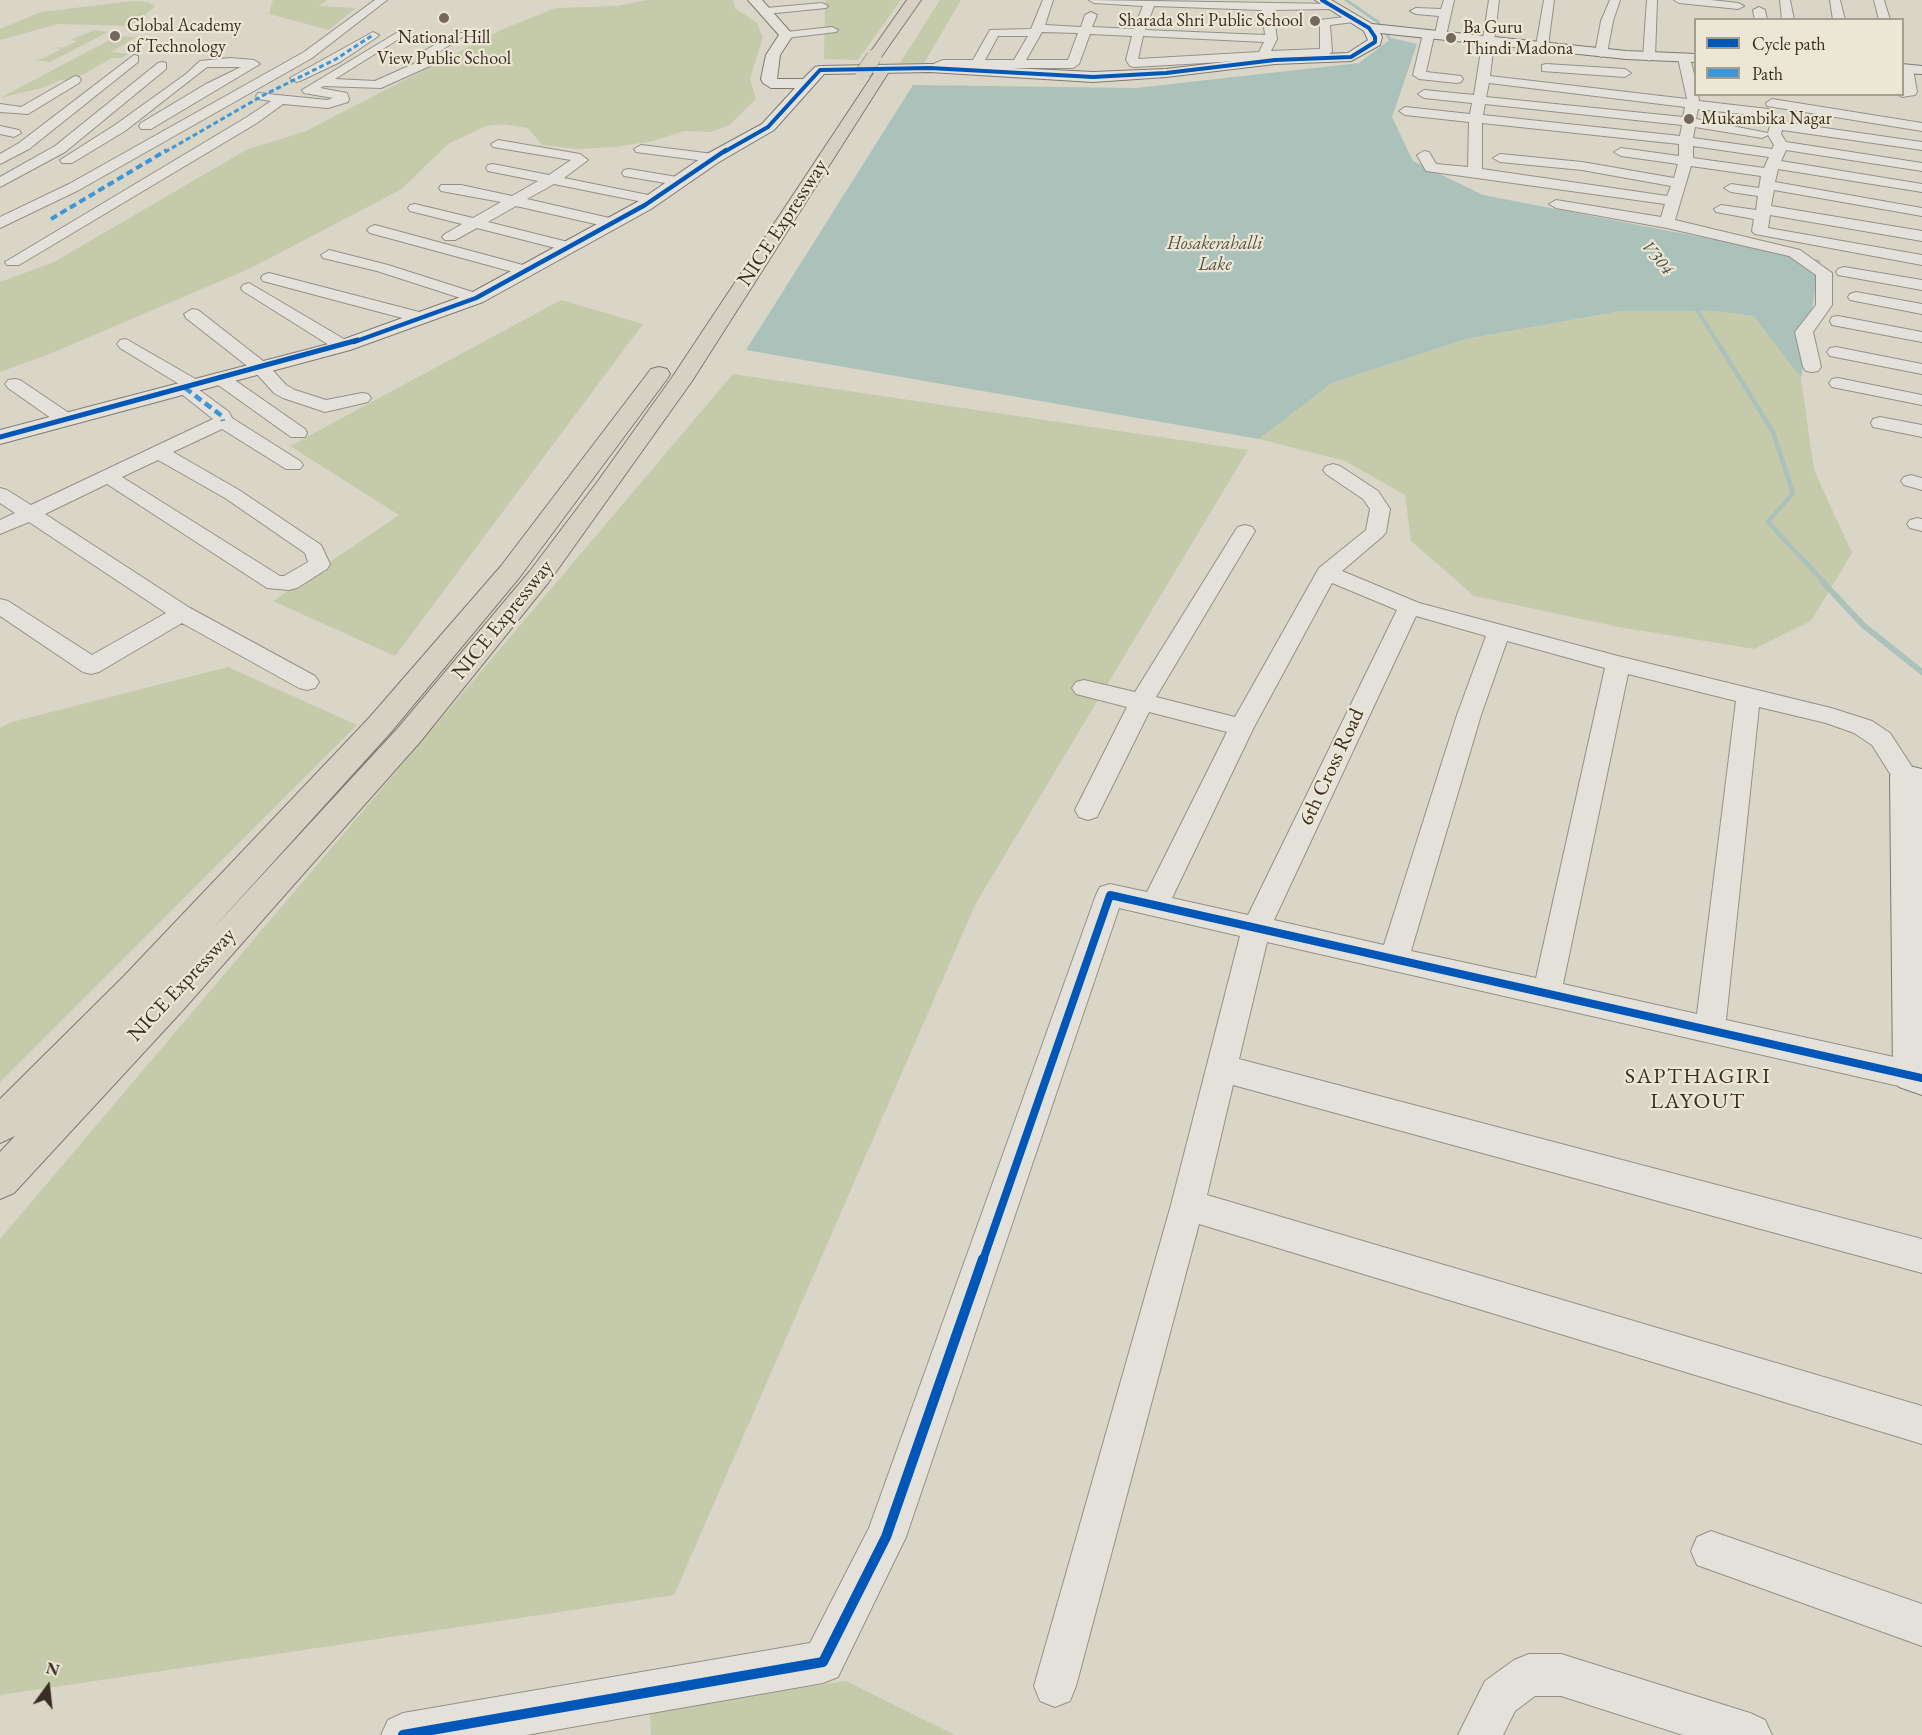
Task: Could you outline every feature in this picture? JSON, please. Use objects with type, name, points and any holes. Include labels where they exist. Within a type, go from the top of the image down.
[{"type":"highway","name":"NICE Expressway","points":[[0,1180],[170,999],[409,735],[539,577],[681,381],[878,65],[914,0]]},
{"type":"highway","name":"NICE Expressway","points":[[0,1125],[137,987],[364,743],[510,572],[656,378],[878,65],[929,0]]},
{"type":"street","points":[[0,223],[74,187],[311,52],[382,0]]},
{"type":"street","points":[[1018,63],[1036,30],[1048,0]]},
{"type":"street","points":[[930,68],[943,64],[978,63],[1073,64],[1095,0],[1149,4],[1271,39]]},
{"type":"street","points":[[1442,0],[1449,0],[1446,13],[1419,75],[1691,102],[1810,102],[1870,118],[1922,126]]},
{"type":"street","points":[[1475,172],[1475,118],[1494,0]]},
{"type":"street","points":[[1542,46],[1549,0]]},
{"type":"street","points":[[1601,52],[1607,21],[1615,0]]},
{"type":"street","points":[[1649,57],[1652,0]]},
{"type":"street","points":[[1679,0],[1699,5],[1739,7]]},
{"type":"street","points":[[1785,0],[1788,18]]},
{"type":"street","points":[[1835,0],[1839,18]]},
{"type":"street","points":[[1879,0],[1884,18]]},
{"type":"street","points":[[0,437],[344,346],[476,298],[653,200],[677,181],[713,158],[768,127],[820,70],[930,68],[1093,77],[1166,73],[1275,60],[1351,57],[1375,42],[1375,37],[1367,25],[1327,3],[1267,7],[1138,33],[1036,30],[989,32],[978,63]]},
{"type":"street","points":[[1149,4],[1138,33],[1132,60],[1134,63],[1326,52],[1324,22],[1622,55],[1690,58],[1693,99],[1686,141],[1686,161],[1667,223]]},
{"type":"street","points":[[764,7],[822,6]]},
{"type":"street","points":[[764,7],[827,18]]},
{"type":"street","points":[[764,7],[786,34]]},
{"type":"street","points":[[1263,55],[1271,39],[1267,7]]},
{"type":"street","points":[[1416,11],[1446,13]]},
{"type":"street","points":[[1203,21],[1203,58]]},
{"type":"street","points":[[786,34],[832,30]]},
{"type":"street","points":[[786,34],[773,55],[769,79],[771,83],[807,84]]},
{"type":"street","points":[[38,230],[262,96],[344,54],[373,35]]},
{"type":"street","points":[[13,262],[252,120],[309,92],[398,35]]},
{"type":"street","points":[[323,82],[377,86],[428,63],[431,59],[423,57],[459,35]]},
{"type":"street","points":[[291,52],[311,52],[329,58],[328,62]]},
{"type":"street","points":[[344,54],[428,63]]},
{"type":"street","points":[[1622,55],[1625,94]]},
{"type":"street","points":[[0,160],[24,146],[134,59]]},
{"type":"street","points":[[43,186],[74,171],[210,87],[258,62],[204,64],[190,77],[120,128],[67,160]]},
{"type":"street","points":[[0,183],[60,149],[162,66]]},
{"type":"street","points":[[1546,68],[1625,73]]},
{"type":"street","points":[[1904,93],[1911,92],[1910,69]]},
{"type":"street","points":[[0,108],[23,111],[75,80]]},
{"type":"street","points":[[262,96],[288,101],[328,104],[345,97],[309,92]]},
{"type":"street","points":[[1424,94],[1479,98],[1689,122],[1770,175],[1922,188]]},
{"type":"street","points":[[1869,102],[1870,118]]},
{"type":"street","points":[[1405,111],[1686,141],[1922,236]]},
{"type":"street","points":[[252,120],[275,123]]},
{"type":"street","points":[[1922,146],[1776,125],[1760,231],[1922,260]]},
{"type":"street","points":[[450,237],[581,160],[575,157],[498,144]]},
{"type":"street","points":[[641,148],[713,158]]},
{"type":"street","points":[[1604,150],[1770,175],[1922,212]]},
{"type":"street","points":[[1424,155],[1431,168],[1475,172],[1673,201]]},
{"type":"street","points":[[1475,156],[1582,166],[1680,183]]},
{"type":"street","points":[[1731,188],[1770,175],[1922,167]]},
{"type":"street","points":[[493,168],[653,200]]},
{"type":"street","points":[[629,173],[677,181]]},
{"type":"street","points":[[1721,209],[1770,175]]},
{"type":"street","points":[[446,188],[461,189],[613,223]]},
{"type":"street","points":[[1557,204],[1667,223],[1794,253],[1824,273],[1824,305],[1804,332],[1812,367]]},
{"type":"street","points":[[0,205],[78,225]]},
{"type":"street","points":[[415,208],[571,247]]},
{"type":"street","points":[[375,230],[528,271]]},
{"type":"street","points":[[329,255],[382,268],[476,298]]},
{"type":"street","points":[[1844,272],[1922,285]]},
{"type":"street","points":[[269,278],[421,318]]},
{"type":"street","points":[[249,288],[344,346]]},
{"type":"street","points":[[1857,297],[1922,309]]},
{"type":"street","points":[[192,314],[261,368],[280,389],[320,405],[362,398]]},
{"type":"street","points":[[1838,321],[1922,337]]},
{"type":"street","points":[[126,344],[189,387],[222,416],[223,421],[293,465]]},
{"type":"street","points":[[1836,352],[1922,369]]},
{"type":"street","points":[[220,378],[298,433]]},
{"type":"street","points":[[1838,383],[1922,400]]},
{"type":"street","points":[[14,384],[65,419]]},
{"type":"street","points":[[0,528],[223,421]]},
{"type":"street","points":[[1880,423],[1922,431]]},
{"type":"street","points":[[107,476],[275,583],[289,583],[319,564],[314,550],[232,494],[159,452]]},
{"type":"street","points":[[1155,905],[1242,727],[1328,573],[1376,532],[1380,509],[1371,495],[1333,470]]},
{"type":"street","points":[[0,494],[182,613],[307,682]]},
{"type":"street","points":[[1088,810],[1142,701],[1245,531]]},
{"type":"street","points":[[403,1735],[823,1662],[886,1537],[1110,895],[1917,1077],[1913,778],[1881,739],[1863,727],[1831,716],[1618,664],[1411,608],[1328,573]]},
{"type":"street","points":[[0,606],[91,666],[182,613]]},
{"type":"street","name":"6th Cross Road","points":[[1055,1686],[1188,1205],[1256,928],[1404,616],[1411,608]]},
{"type":"street","points":[[1394,959],[1469,716],[1499,632]]},
{"type":"street","points":[[1547,993],[1618,664]]},
{"type":"street","points":[[1084,688],[1242,727]]},
{"type":"street","points":[[1710,1030],[1748,696]]},
{"type":"street","points":[[1221,1068],[1922,1256]]},
{"type":"street","points":[[1188,1205],[1922,1425]]},
{"type":"street","points":[[1711,1551],[1922,1625]]},
{"type":"street","points":[[1480,1735],[1500,1696],[1529,1675],[1561,1675],[1748,1735]]},
{"type":"green space","points":[[273,0],[327,0],[319,6],[356,8],[329,30],[269,14]]},
{"type":"green space","points":[[647,0],[733,0],[735,8],[757,23],[763,37],[750,79],[756,99],[730,125],[710,132],[684,131],[653,141],[616,147],[577,149],[542,145],[528,128],[502,124],[486,126],[448,144],[402,189],[251,268],[52,353],[0,372],[0,282],[54,262],[246,150],[306,131],[503,29],[556,8],[617,6]]},
{"type":"green space","points":[[825,0],[901,0],[858,60],[824,59]]},
{"type":"green space","points":[[940,0],[961,0],[924,63],[900,63]]},
{"type":"green space","points":[[132,1],[148,2],[155,6],[137,23],[129,26],[58,24],[0,40],[0,29],[41,12]]},
{"type":"green space","points":[[95,30],[108,32],[50,62],[33,60],[41,59],[62,49],[54,48],[65,47],[78,41],[70,40]]},
{"type":"green space","points":[[117,36],[136,37],[111,52],[128,54],[122,58],[112,58],[71,81],[60,80],[45,87],[0,98]]},
{"type":"green space","points":[[561,300],[643,324],[395,656],[273,601],[399,515],[290,446]]},
{"type":"green space","points":[[1621,311],[1714,311],[1755,316],[1801,378],[1814,470],[1852,553],[1811,621],[1754,649],[1619,627],[1474,596],[1411,541],[1405,495],[1345,461],[1259,439],[1332,383],[1466,339]]},
{"type":"green space","points":[[733,374],[1248,450],[976,903],[674,1595],[0,1695],[0,1239]]},
{"type":"green space","points":[[228,667],[357,725],[0,1082],[0,728],[12,722]]},
{"type":"green space","points":[[846,1681],[955,1735],[651,1735],[650,1711]]},
{"type":"water","name":"Hosakerahalli Lake","points":[[1392,38],[1417,44],[1392,117],[1413,161],[1483,195],[1820,260],[1801,378],[1754,316],[1714,311],[1621,311],[1466,339],[1332,383],[1259,439],[746,350],[913,85],[1136,88],[1359,63]]},
{"type":"waterway","name":"V304","points":[[1346,0],[1378,22],[1394,45]]},
{"type":"waterway","name":"V304","points":[[1694,305],[1717,342]]},
{"type":"waterway","name":"V304","points":[[1716,340],[1773,432],[1793,493],[1768,522],[1823,581]]},
{"type":"waterway","name":"V304","points":[[1821,580],[1863,625],[1922,672]]},
{"type":"marked path","points":[[51,219],[262,96],[336,59],[373,35]]},
{"type":"marked path","points":[[185,388],[222,416],[223,421]]},
{"type":"cycle path","points":[[0,437],[343,346],[476,298],[645,205],[713,158],[768,127],[820,70],[930,68],[1093,77],[1166,73],[1275,60],[1351,57],[1375,42],[1375,37],[1369,28],[1322,0]]},
{"type":"cycle path","points":[[403,1735],[823,1662],[886,1537],[1110,895],[1922,1078]]},
{"type":"place","name":"National Hill View Public School","points":[[444,18]]},
{"type":"place","name":"Sharada Shri Public School","points":[[1315,21]]},
{"type":"place","name":"Global Academy of Technology","points":[[115,36]]},
{"type":"place","name":"Ba Guru Thindi Madona","points":[[1451,38]]},
{"type":"place","name":"Mukambika Nagar","points":[[1689,119]]},
{"type":"district","name":"SAPTHAGIRI LAYOUT","points":[[1698,1090]]}]
